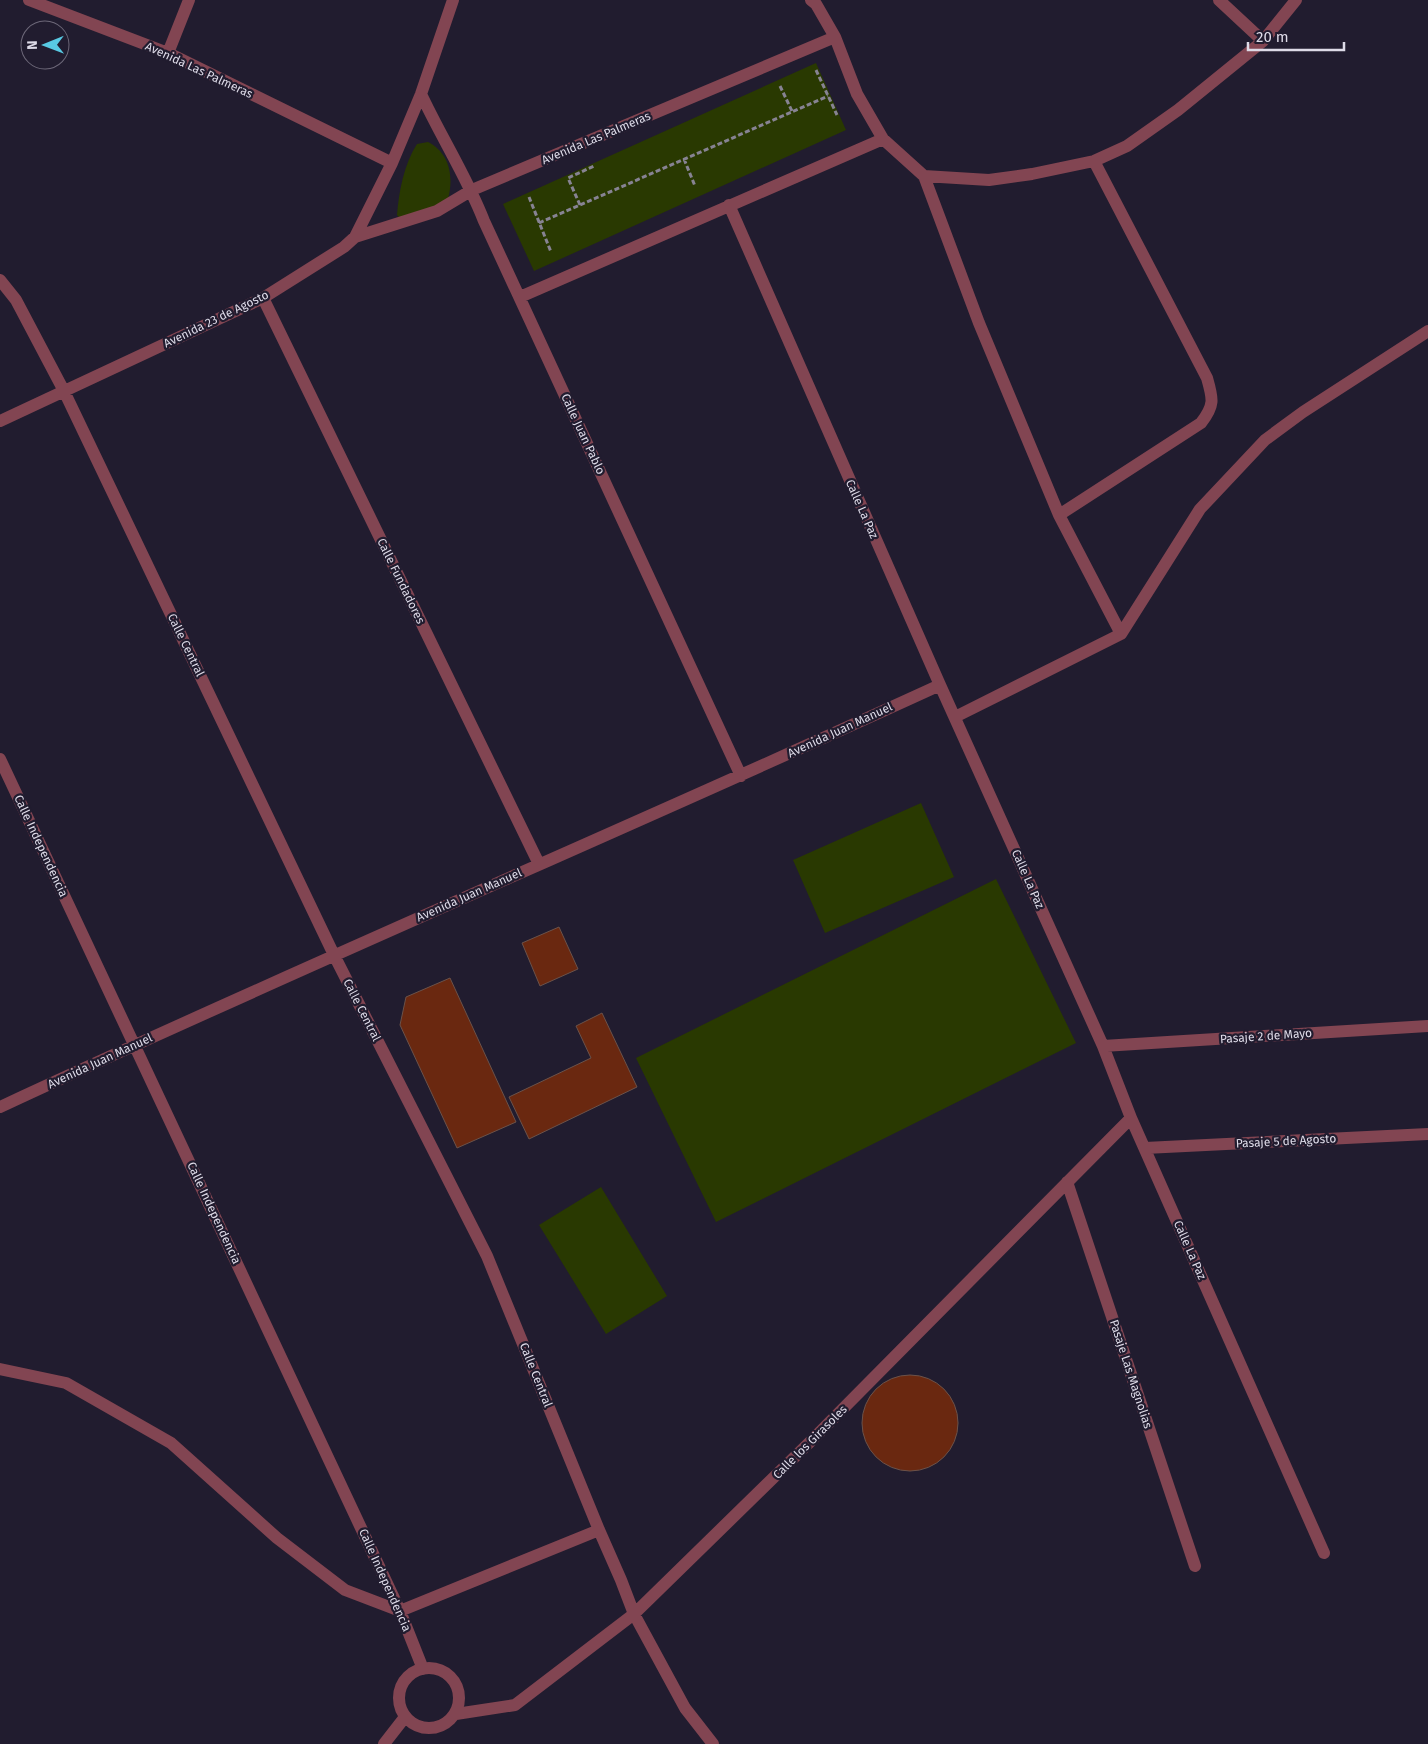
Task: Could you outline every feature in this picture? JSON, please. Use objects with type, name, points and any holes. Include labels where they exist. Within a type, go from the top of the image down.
[{"type":"street","name":"Avenida Las Palmeras","points":[[29,0],[168,54],[392,163]]},
{"type":"street","points":[[168,54],[189,0]]},
{"type":"street","name":"Avenida 23 de Agosto","points":[[0,421],[263,298],[344,247],[355,237],[392,163],[421,94],[453,0]]},
{"type":"street","points":[[811,0],[816,4],[836,37],[857,94],[883,139],[924,176],[979,324],[1059,515],[1121,634]]},
{"type":"street","points":[[1219,0],[1263,41]]},
{"type":"street","points":[[924,176],[989,180],[1032,174],[1094,161],[1127,146],[1178,110],[1263,41],[1296,0]]},
{"type":"street","name":"Avenida Las Palmeras","points":[[355,237],[437,211],[472,190],[836,37]]},
{"type":"street","name":"Calle Juan Pablo","points":[[421,94],[437,128],[472,190],[741,776]]},
{"type":"street","points":[[520,297],[883,139]]},
{"type":"street","points":[[1059,515],[1201,422],[1211,410],[1211,394],[1207,378],[1094,161]]},
{"type":"street","name":"Calle La Paz","points":[[728,206],[1103,1046],[1144,1148],[1324,1553]]},
{"type":"street","name":"Calle Central","points":[[0,280],[16,300],[64,391],[334,955],[487,1256],[634,1614],[685,1708],[713,1744]]},
{"type":"street","name":"Calle Fundadores","points":[[263,298],[539,864]]},
{"type":"street","points":[[955,717],[1121,634],[1200,509],[1265,440],[1311,407],[1428,331]]},
{"type":"street","name":"Avenida Juan Manuel","points":[[0,1107],[334,955],[741,776],[940,684]]},
{"type":"street","name":"Calle Independencia","points":[[0,759],[400,1611],[423,1668]]},
{"type":"street","name":"Pasaje 2 de Mayo","points":[[1103,1046],[1428,1026]]},
{"type":"street","name":"Calle los Girasoles","points":[[456,1714],[515,1705],[634,1614],[811,1441],[1131,1118]]},
{"type":"street","name":"Pasaje 5 de Agosto","points":[[1144,1148],[1428,1134]]},
{"type":"street","name":"Pasaje Las Magnolias","points":[[1067,1182],[1195,1566]]},
{"type":"street","points":[[0,1370],[66,1383],[171,1443],[277,1538],[345,1590],[400,1611],[599,1530]]},
{"type":"street","points":[[423,1668],[433,1668],[451,1676],[457,1685],[460,1695],[456,1714],[449,1722],[441,1726],[421,1727],[412,1723],[400,1708],[401,1688],[406,1679],[413,1672],[423,1668]]},
{"type":"street","points":[[384,1744],[406,1717]]},
{"type":"path","points":[[813,64],[837,115]]},
{"type":"path","points":[[777,81],[792,111]]},
{"type":"path","points":[[539,223],[828,96]]},
{"type":"path","points":[[684,159],[695,186]]},
{"type":"path","points":[[580,205],[568,178],[603,162]]},
{"type":"path","points":[[529,197],[551,252]]},
{"type":"green space","points":[[816,63],[846,130],[534,271],[503,204]]},
{"type":"green space","points":[[428,142],[441,152],[446,159],[450,174],[448,199],[403,222],[397,215],[405,169],[417,144]]},
{"type":"green space","points":[[921,803],[954,877],[825,933],[793,860]]},
{"type":"green space","points":[[996,879],[1076,1043],[716,1222],[636,1058]]},
{"type":"green space","points":[[601,1187],[667,1296],[606,1334],[539,1225]]},
{"type":"building","points":[[559,927],[578,969],[540,986],[522,943]]},
{"type":"building","points":[[450,978],[516,1122],[457,1148],[400,1025],[406,997]]},
{"type":"building","points":[[602,1013],[637,1087],[529,1139],[509,1097],[591,1058],[576,1026]]},
{"type":"building","points":[[910,1375],[928,1379],[944,1389],[954,1405],[958,1423],[954,1441],[944,1457],[928,1467],[910,1471],[892,1467],[876,1457],[866,1441],[862,1423],[866,1405],[876,1389],[892,1379]]}]
